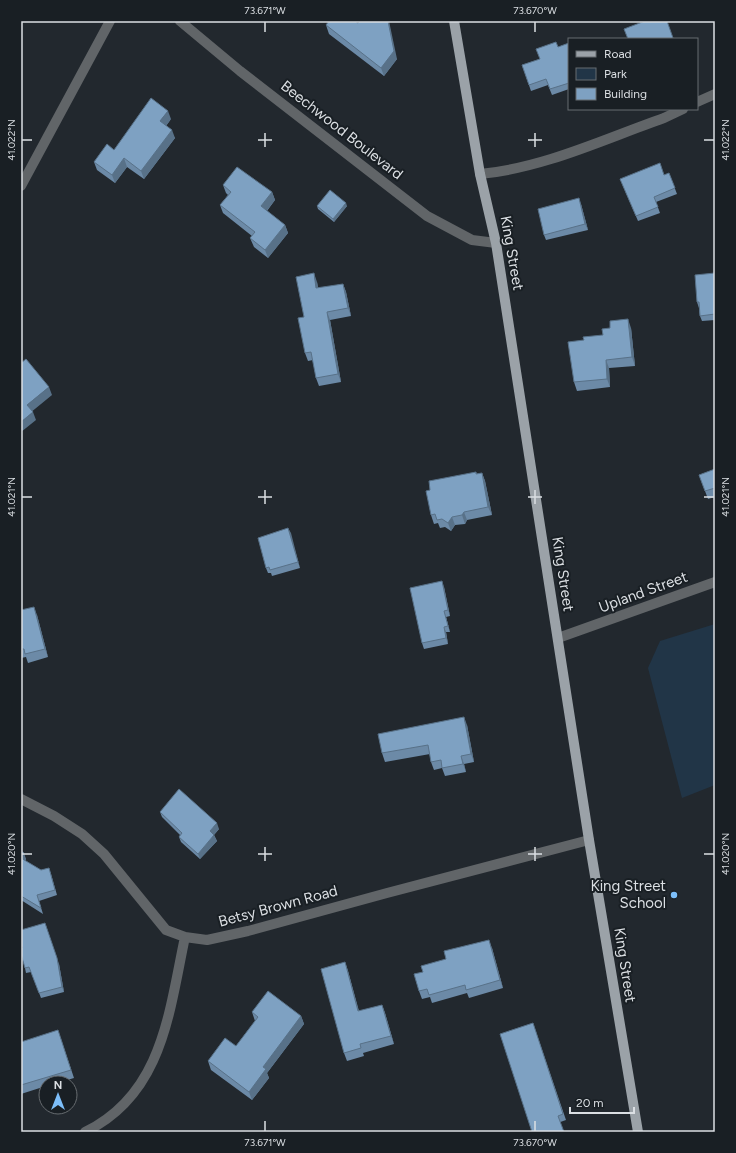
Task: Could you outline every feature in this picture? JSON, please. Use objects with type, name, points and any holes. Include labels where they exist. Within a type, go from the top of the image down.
[{"type":"main road","name":"King Street","points":[[454,21],[480,174],[496,244],[589,840],[638,1132]]},
{"type":"street","points":[[21,186],[110,21]]},
{"type":"street","name":"Beechwood Boulevard","points":[[180,21],[246,75],[427,216],[472,240],[496,244]]},
{"type":"street","points":[[698,102],[715,94]]},
{"type":"street","points":[[480,174],[505,172],[542,162],[664,118],[681,110]]},
{"type":"street","name":"Upland Street","points":[[558,638],[715,582]]},
{"type":"street","name":"Betsy Brown Road","points":[[21,799],[54,816],[82,834],[104,854],[166,930],[185,937],[207,940],[248,931],[589,840]]},
{"type":"street","points":[[85,1132],[116,1111],[135,1090],[151,1067],[162,1042],[185,937]]},
{"type":"green space","points":[[715,624],[715,785],[682,798],[648,668],[660,641]]},
{"type":"building","points":[[329,21],[355,21],[358,23],[360,21],[388,21],[394,51],[381,68],[326,25]]},
{"type":"building","points":[[645,21],[667,21],[673,38],[628,38],[624,29]]},
{"type":"building","points":[[556,42],[558,47],[568,43],[568,83],[550,89],[546,79],[529,85],[522,65],[540,59],[536,49]]},
{"type":"building","points":[[151,98],[168,111],[160,121],[172,130],[141,171],[124,158],[112,175],[94,162],[107,144],[114,150]]},
{"type":"building","points":[[660,163],[664,175],[669,173],[675,188],[654,197],[658,207],[636,216],[620,179]]},
{"type":"building","points":[[237,167],[272,192],[261,206],[285,225],[265,250],[250,238],[255,232],[220,205],[231,192],[223,185]]},
{"type":"building","points":[[330,190],[346,203],[333,219],[317,206]]},
{"type":"building","points":[[579,198],[585,224],[544,235],[538,209]]},
{"type":"building","points":[[314,273],[316,288],[343,284],[348,308],[327,312],[338,374],[316,378],[311,352],[305,353],[298,318],[304,317],[296,277]]},
{"type":"building","points":[[715,273],[715,314],[700,316],[699,302],[697,302],[695,275]]},
{"type":"building","points":[[628,319],[632,357],[606,360],[607,379],[574,382],[568,342],[584,340],[583,337],[603,335],[602,329],[610,328],[610,321]]},
{"type":"building","points":[[26,359],[49,387],[27,405],[33,412],[21,422],[21,363]]},
{"type":"building","points":[[715,469],[715,488],[705,491],[699,475]]},
{"type":"building","points":[[476,472],[476,474],[482,473],[488,507],[464,512],[462,515],[452,517],[448,523],[442,519],[437,520],[435,514],[431,515],[426,491],[430,490],[429,481]]},
{"type":"building","points":[[288,528],[298,562],[270,570],[269,567],[266,568],[258,538]]},
{"type":"building","points":[[442,581],[448,610],[444,611],[448,626],[444,627],[446,638],[422,643],[410,588]]},
{"type":"building","points":[[34,607],[45,649],[25,654],[24,649],[21,649],[21,610]]},
{"type":"building","points":[[464,717],[471,754],[461,756],[463,764],[442,768],[441,760],[431,762],[428,745],[382,753],[378,734]]},
{"type":"building","points":[[179,789],[217,823],[210,831],[214,835],[198,854],[179,837],[182,833],[160,812]]},
{"type":"building","points":[[21,851],[24,853],[21,858]]},
{"type":"building","points":[[21,858],[41,870],[49,868],[55,890],[37,895],[41,908],[21,896]]},
{"type":"building","points":[[45,923],[57,958],[62,987],[39,993],[29,967],[25,968],[21,954],[21,930]]},
{"type":"building","points":[[489,940],[500,980],[466,990],[465,985],[429,995],[427,989],[419,991],[414,974],[423,972],[421,966],[446,959],[444,951]]},
{"type":"building","points":[[345,962],[358,1011],[382,1005],[391,1036],[360,1044],[361,1048],[344,1053],[321,969]]},
{"type":"building","points":[[268,991],[301,1016],[263,1067],[266,1069],[249,1092],[208,1061],[225,1038],[236,1046],[258,1017],[252,1012]]},
{"type":"building","points":[[533,1023],[563,1114],[558,1116],[564,1132],[532,1132],[500,1034]]},
{"type":"building","points":[[58,1030],[71,1070],[54,1075],[38,1075],[38,1080],[21,1085],[21,1042]]},
{"type":"place","name":"King Street School","points":[[674,895]]}]
